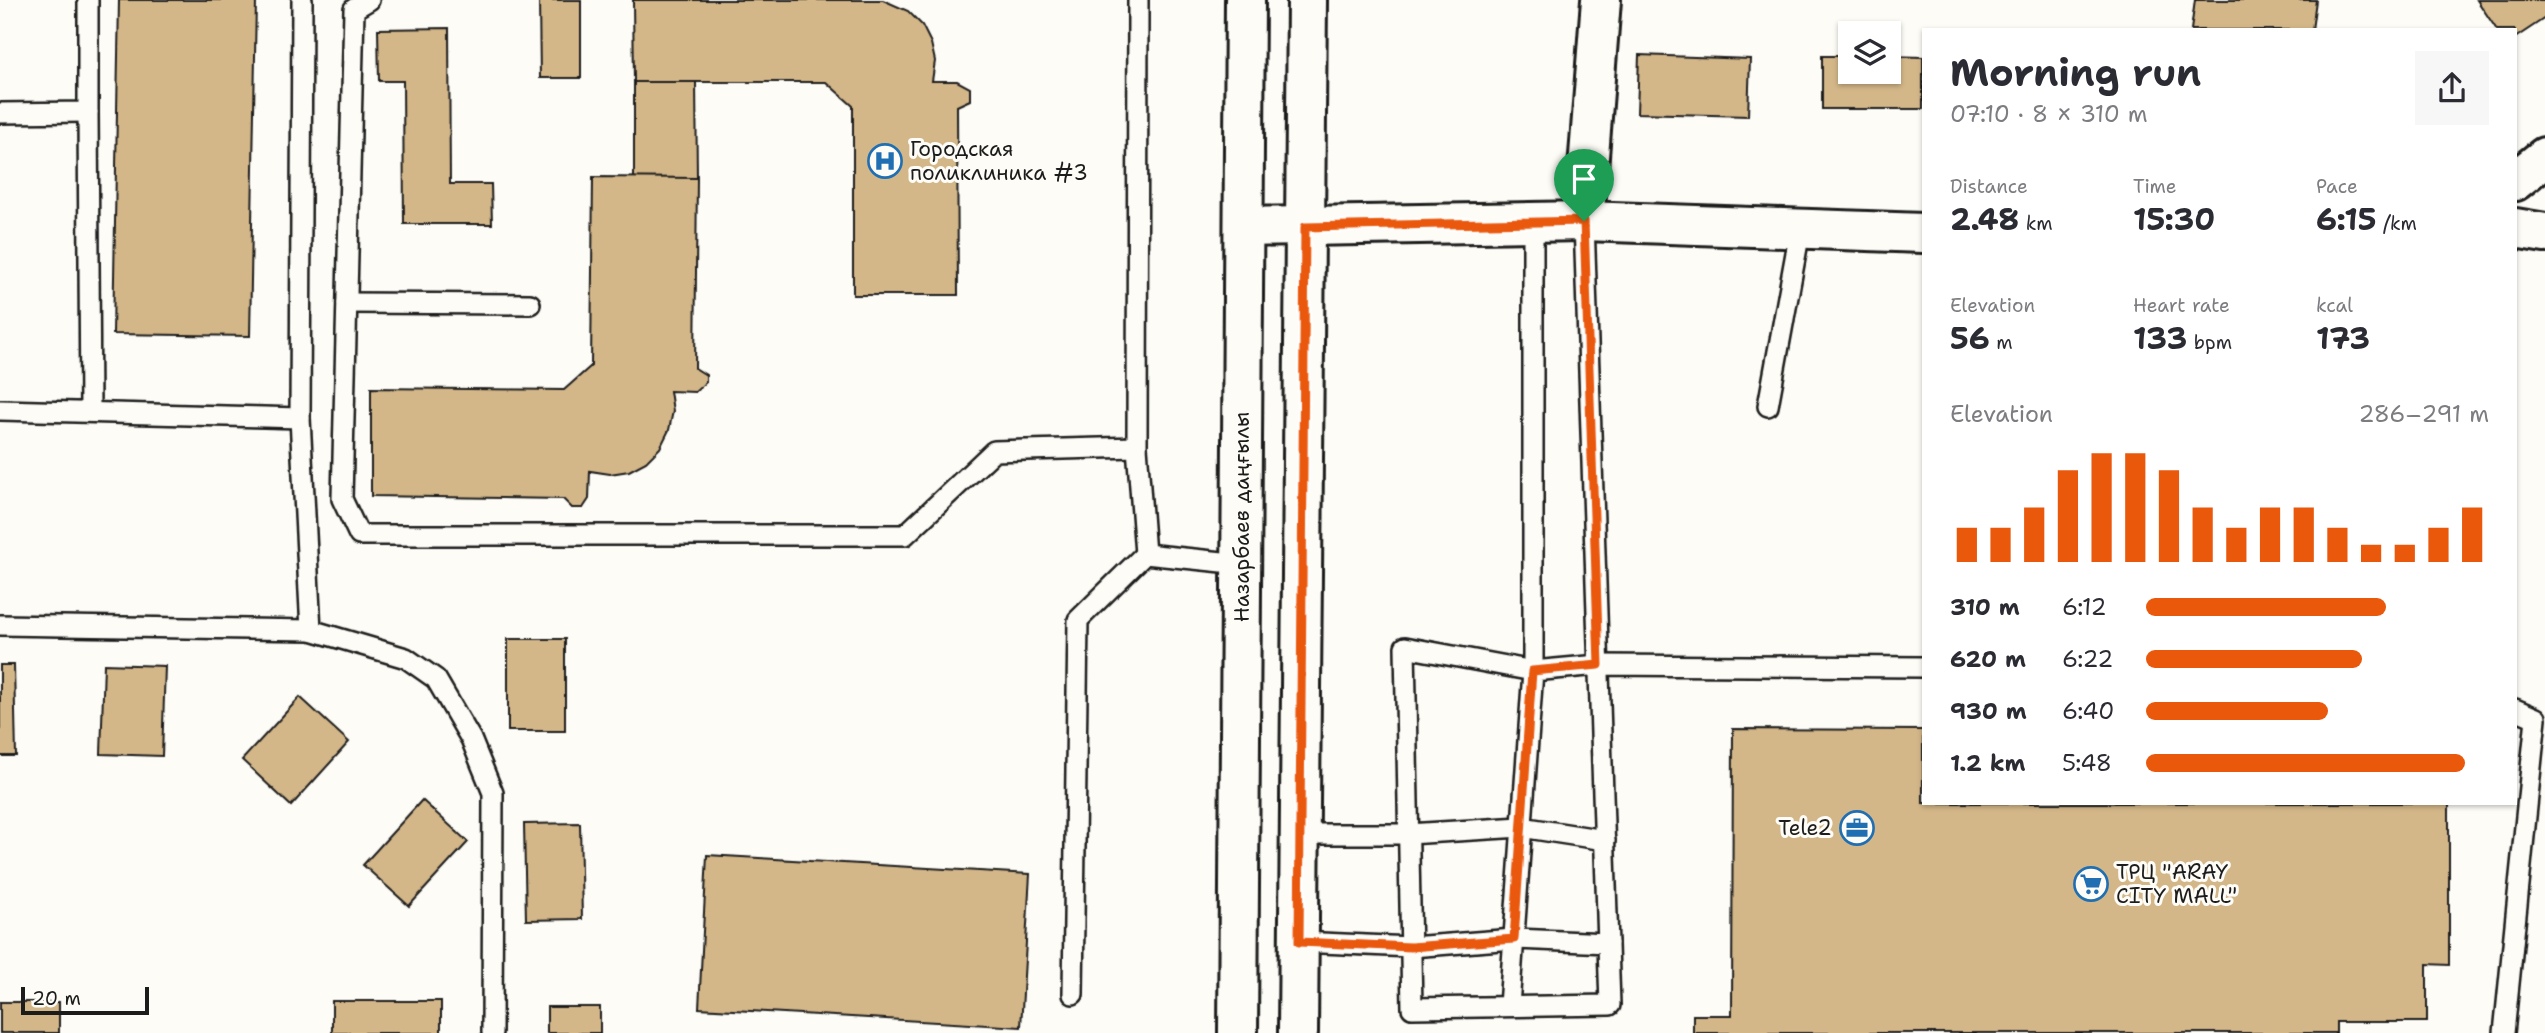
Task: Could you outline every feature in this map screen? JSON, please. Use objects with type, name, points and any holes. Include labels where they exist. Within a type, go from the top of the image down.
[{"type":"main road","name":"Назарбаев даңғылы","points":[[1238,1033],[1245,0]]},
{"type":"main road","points":[[1298,1033],[1307,0]]},
{"type":"main road","points":[[1584,221],[1601,0]]},
{"type":"main road","points":[[2517,179],[2545,157]]},
{"type":"main road","points":[[1244,227],[1584,221],[1800,231],[1922,233]]},
{"type":"main road","points":[[2517,228],[2545,233]]},
{"type":"lane","points":[[88,0],[90,412]]},
{"type":"lane","points":[[302,0],[300,418],[311,630]]},
{"type":"lane","points":[[369,0],[354,9],[342,499],[359,536],[905,535],[994,452],[1137,447]]},
{"type":"lane","points":[[1073,994],[1079,620],[1145,554],[1137,447],[1138,0]]},
{"type":"lane","points":[[0,113],[88,112]]},
{"type":"lane","points":[[1584,221],[1599,665],[1605,840],[1610,1004],[1412,1008],[1405,647],[1532,671],[1599,665],[1922,667]]},
{"type":"lane","points":[[1509,1006],[1532,671],[1533,222]]},
{"type":"lane","points":[[1768,406],[1800,231]]},
{"type":"lane","points":[[347,303],[530,304]]},
{"type":"lane","points":[[0,410],[300,418]]},
{"type":"lane","points":[[1145,554],[1242,564]]},
{"type":"lane","points":[[0,625],[311,630],[406,659],[436,679],[471,739],[493,793],[492,1033]]},
{"type":"lane","points":[[2504,1033],[2536,718],[2517,710]]},
{"type":"lane","points":[[1300,834],[1408,834],[1521,827],[1605,840]]},
{"type":"lane","points":[[1299,942],[1411,947],[1514,939],[1608,943]]},
{"type":"building","points":[[119,0],[256,0],[250,336],[113,334]]},
{"type":"building","points":[[539,0],[581,0],[581,78],[540,78]]},
{"type":"building","points":[[633,0],[883,0],[908,11],[922,25],[931,43],[935,61],[932,81],[957,81],[970,88],[970,100],[957,106],[958,295],[853,295],[853,106],[826,82],[634,82]]},
{"type":"building","points":[[2195,0],[2316,0],[2312,28],[2191,28]]},
{"type":"building","points":[[2477,0],[2545,0],[2545,18],[2517,37],[2517,28],[2496,28]]},
{"type":"building","points":[[449,28],[450,184],[491,184],[492,224],[404,224],[403,81],[379,81],[378,29]]},
{"type":"building","points":[[1639,55],[1750,59],[1748,116],[1637,113]]},
{"type":"building","points":[[1822,56],[1838,56],[1838,84],[1901,84],[1901,56],[1922,57],[1922,109],[1822,109]]},
{"type":"building","points":[[634,82],[696,82],[697,178],[634,178]]},
{"type":"building","points":[[593,177],[697,178],[695,368],[706,375],[706,382],[695,392],[670,391],[673,411],[669,430],[660,448],[646,462],[629,471],[610,474],[590,471],[589,499],[583,508],[572,508],[563,499],[371,496],[371,388],[564,390],[591,366]]},
{"type":"building","points":[[508,639],[565,639],[565,731],[508,731]]},
{"type":"building","points":[[104,664],[165,666],[162,756],[101,754]]},
{"type":"building","points":[[0,665],[14,665],[16,756],[0,756]]},
{"type":"building","points":[[300,697],[349,742],[291,806],[242,760]]},
{"type":"building","name":"ТРЦ \"ARAY CITY MALL\"","points":[[1733,729],[1922,730],[1922,805],[2449,805],[2449,965],[2427,964],[2427,1022],[2336,1022],[2336,1033],[1693,1033],[1693,1015],[1732,1015]]},
{"type":"building","points":[[422,800],[468,842],[409,906],[363,865]]},
{"type":"building","points":[[580,823],[582,919],[526,920],[524,824]]},
{"type":"building","points":[[707,855],[1030,874],[1021,1027],[699,1008]]},
{"type":"building","points":[[332,1001],[441,1001],[441,1033],[332,1033]]},
{"type":"building","points":[[0,1002],[59,1002],[59,1033],[0,1033]]},
{"type":"building","points":[[547,1007],[600,1007],[600,1033],[547,1033]]},
{"type":"place","name":"Городская поликлиника #3","points":[[885,161]]},
{"type":"place","name":"Tele2","points":[[1857,828]]},
{"type":"place","name":"ТРЦ \"ARAY CITY MALL\"","points":[[2091,884]]},
{"type":"route","points":[[1584,221],[1599,665],[1532,671],[1514,939],[1411,947],[1299,942],[1305,227],[1584,221]]}]
